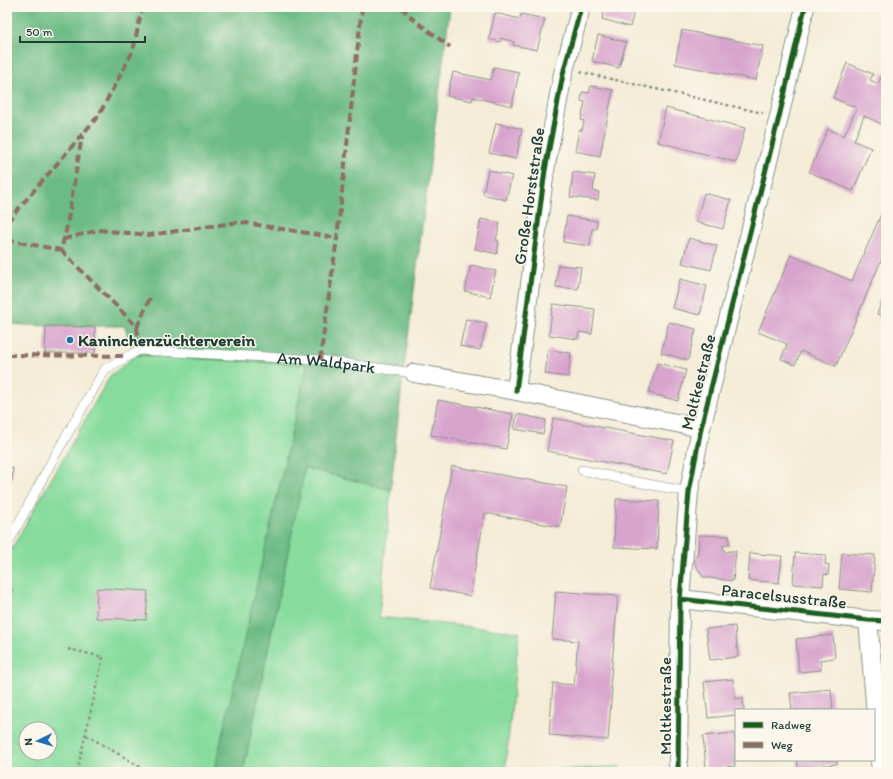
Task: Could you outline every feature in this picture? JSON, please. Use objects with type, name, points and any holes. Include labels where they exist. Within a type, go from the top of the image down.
[{"type":"street","name":"Große Horststraße","points":[[516,392],[545,170],[562,74],[581,7]]},
{"type":"street","name":"Moltkestraße","points":[[678,772],[680,599],[689,492],[701,428],[805,7]]},
{"type":"street","name":"Am Waldpark","points":[[414,373],[701,428]]},
{"type":"street","name":"Paracelsusstraße","points":[[680,599],[886,621]]},
{"type":"street","points":[[868,620],[881,772]]},
{"type":"lane","name":"Am Waldpark","points":[[7,545],[53,459],[105,369],[139,350],[320,360],[414,373]]},
{"type":"lane","points":[[582,470],[689,492]]},
{"type":"path","points":[[562,74],[573,71],[779,117]]},
{"type":"path","points":[[68,649],[103,657],[77,772]]},
{"type":"path","points":[[85,734],[149,772]]},
{"type":"green space","points":[[7,7],[450,7],[403,377],[391,490],[305,468],[243,772],[214,772],[307,365],[136,355],[124,326],[45,326],[7,324]]},
{"type":"green space","points":[[136,355],[308,364],[214,772],[7,772],[7,557],[110,376]]},
{"type":"green space","points":[[305,467],[391,490],[379,617],[519,632],[505,772],[243,772]]},
{"type":"green space","points":[[621,766],[613,772],[528,772]]},
{"type":"building","points":[[605,7],[635,7],[630,27],[602,19]]},
{"type":"building","points":[[495,13],[520,19],[521,14],[545,19],[537,50],[513,45],[514,42],[501,38],[500,42],[489,39]]},
{"type":"building","points":[[682,30],[763,46],[756,80],[675,64]]},
{"type":"building","points":[[598,35],[626,42],[619,68],[592,61]]},
{"type":"building","points":[[847,63],[873,74],[870,80],[878,84],[883,73],[886,75],[886,126],[864,116],[854,141],[871,148],[853,191],[809,172],[828,129],[844,136],[857,108],[833,98]]},
{"type":"building","points":[[494,67],[519,72],[512,106],[473,97],[472,101],[447,96],[453,72],[491,80]]},
{"type":"building","points":[[591,86],[613,90],[600,156],[575,151],[579,130],[582,130],[584,121],[581,120],[585,102],[581,101],[582,92],[589,93]]},
{"type":"building","points":[[666,108],[745,128],[736,162],[658,142]]},
{"type":"building","points":[[496,123],[522,129],[516,159],[489,153]]},
{"type":"building","points":[[488,170],[512,176],[506,200],[483,194]]},
{"type":"building","points":[[573,172],[595,175],[593,191],[599,192],[598,200],[570,197]]},
{"type":"building","points":[[704,193],[731,200],[723,229],[696,222]]},
{"type":"building","points":[[886,203],[886,249],[836,366],[801,351],[795,365],[781,359],[787,344],[758,332],[791,255],[852,281]]},
{"type":"building","points":[[567,216],[597,221],[596,229],[592,229],[590,246],[563,242]]},
{"type":"building","points":[[481,219],[500,223],[496,240],[499,241],[497,254],[475,249]]},
{"type":"building","points":[[689,238],[717,246],[711,270],[682,263]]},
{"type":"building","points":[[471,265],[496,271],[490,297],[465,291]]},
{"type":"building","points":[[558,265],[581,267],[578,289],[556,287]]},
{"type":"building","points":[[680,279],[707,286],[700,315],[672,308]]},
{"type":"building","points":[[886,291],[886,318],[877,314]]},
{"type":"building","points":[[553,304],[595,309],[592,334],[579,332],[578,339],[549,335]]},
{"type":"building","points":[[466,319],[487,323],[480,350],[460,346]]},
{"type":"building","points":[[669,322],[696,329],[688,360],[661,353]]},
{"type":"building","name":"Kaninchenzüchterverein","points":[[46,326],[95,327],[95,353],[45,353]]},
{"type":"building","points":[[548,350],[571,353],[568,377],[545,374]]},
{"type":"building","points":[[657,363],[686,370],[678,401],[649,393]]},
{"type":"building","points":[[438,400],[513,414],[506,449],[431,435]]},
{"type":"building","points":[[517,414],[546,420],[543,434],[514,429]]},
{"type":"building","points":[[553,418],[674,441],[667,474],[547,451]]},
{"type":"building","points":[[452,466],[567,487],[560,527],[485,513],[470,596],[430,588]]},
{"type":"building","points":[[7,467],[13,468],[12,480],[7,479]]},
{"type":"building","points":[[616,499],[659,501],[657,549],[614,547]]},
{"type":"building","points":[[699,535],[729,536],[729,545],[722,546],[726,553],[729,551],[736,551],[733,581],[703,577],[694,562],[698,553]]},
{"type":"building","points":[[750,553],[782,556],[779,583],[748,580]]},
{"type":"building","points":[[795,553],[826,555],[825,564],[829,565],[828,575],[824,574],[823,586],[793,584]]},
{"type":"building","points":[[842,553],[875,555],[872,592],[839,589]]},
{"type":"building","points":[[885,566],[886,595],[882,595]]},
{"type":"building","points":[[97,588],[148,591],[146,620],[96,618]]},
{"type":"building","points":[[556,591],[618,596],[610,688],[612,688],[608,740],[549,735],[553,683],[574,685],[578,641],[552,639]]},
{"type":"building","points":[[735,626],[738,657],[710,660],[706,629]]},
{"type":"building","points":[[833,635],[835,658],[820,660],[821,670],[799,672],[796,639]]},
{"type":"building","points":[[733,679],[735,699],[743,698],[744,709],[735,709],[735,715],[708,718],[704,682]]},
{"type":"building","points":[[831,689],[833,709],[792,709],[790,693]]},
{"type":"building","points":[[734,733],[735,766],[706,769],[703,736]]},
{"type":"building","points":[[797,761],[837,761],[837,764],[798,768]]},
{"type":"marked path","points":[[7,222],[99,115],[133,51],[141,13],[144,7]]},
{"type":"marked path","points":[[320,360],[337,238],[362,7]]},
{"type":"marked path","points":[[401,7],[414,20],[450,47]]},
{"type":"marked path","points":[[7,240],[61,250],[66,231],[82,136]]},
{"type":"marked path","points":[[64,239],[98,230],[149,235],[240,222],[337,238]]},
{"type":"marked path","points":[[61,250],[137,327],[139,350]]},
{"type":"marked path","points":[[137,327],[150,298]]},
{"type":"marked path","points":[[7,355],[127,356]]},
{"type":"marked path","points":[[7,589],[12,591]]},
{"type":"marked path","points":[[622,772],[643,772]]},
{"type":"cycle path","points":[[516,391],[545,170],[563,74],[581,7]]},
{"type":"cycle path","points":[[678,772],[680,599],[689,492],[701,428],[805,7]]},
{"type":"cycle path","points":[[680,599],[886,621]]},
{"type":"place","name":"Kaninchenzüchterverein","points":[[70,340]]}]
